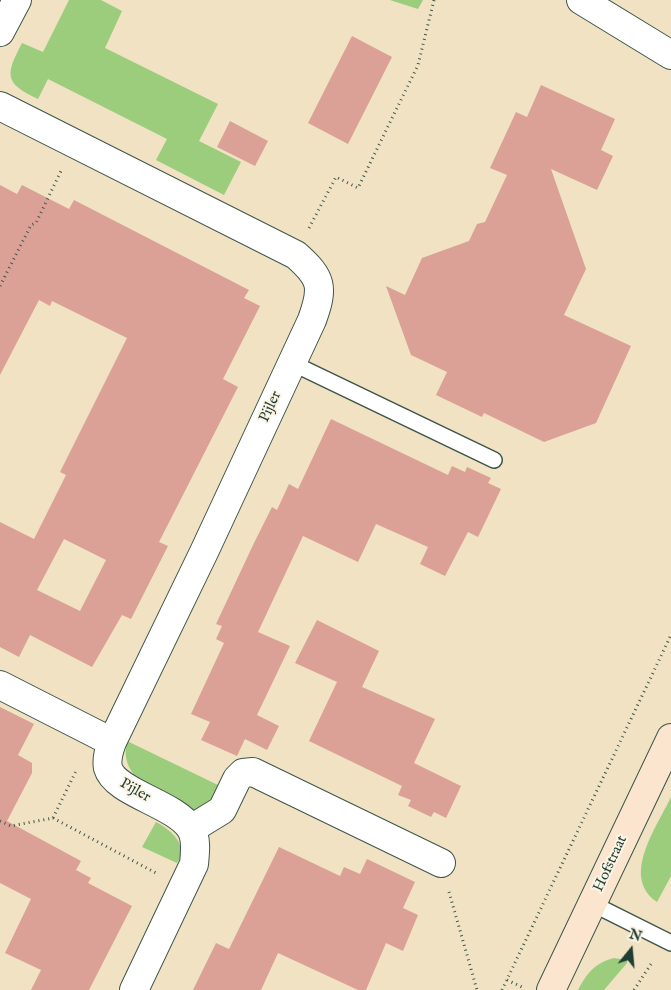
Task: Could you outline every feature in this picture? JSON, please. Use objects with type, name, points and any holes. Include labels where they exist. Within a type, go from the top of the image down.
[{"type":"main road","name":"Hofstraat","points":[[551,990],[671,738]]},
{"type":"street","points":[[0,32],[17,0]]},
{"type":"street","points":[[581,0],[671,55]]},
{"type":"street","name":"Pijler","points":[[0,106],[296,254],[313,270],[320,284],[320,298],[292,363],[102,737],[108,770],[116,781],[176,815],[191,829]]},
{"type":"street","points":[[0,685],[102,737]]},
{"type":"street","points":[[134,990],[194,864],[196,845],[191,829],[222,810],[237,779],[243,773],[253,772],[441,863]]},
{"type":"lane","points":[[292,363],[494,460]]},
{"type":"lane","points":[[593,904],[671,943]]},
{"type":"path","points":[[296,254],[336,177],[358,188],[418,65],[434,0]]},
{"type":"path","points":[[0,286],[31,225],[36,223],[75,144]]},
{"type":"path","points":[[502,990],[671,635]]},
{"type":"path","points":[[53,818],[102,737]]},
{"type":"path","points":[[0,821],[11,826],[53,818],[184,887]]},
{"type":"path","points":[[441,863],[477,990]]},
{"type":"path","points":[[507,980],[528,990]]},
{"type":"green space","points":[[69,0],[101,0],[122,11],[105,48],[218,104],[199,141],[241,162],[224,195],[156,160],[167,139],[48,79],[38,99],[18,88],[13,82],[11,70],[22,43],[43,52]]},
{"type":"green space","points":[[390,0],[423,0],[418,9]]},
{"type":"green space","points":[[127,741],[220,786],[212,804],[193,812],[145,786],[129,767],[126,755]]},
{"type":"green space","points":[[671,797],[671,876],[657,902],[646,892],[641,866],[651,837]]},
{"type":"green space","points":[[156,822],[167,829],[180,844],[180,857],[177,863],[142,847]]},
{"type":"green space","points":[[614,958],[627,960],[627,963],[604,990],[578,990],[592,969]]},
{"type":"building","points":[[352,36],[392,57],[348,144],[308,123]]},
{"type":"building","points":[[541,85],[615,119],[601,150],[613,156],[597,190],[551,169],[586,269],[564,315],[631,346],[596,423],[544,442],[484,413],[482,417],[436,395],[447,372],[411,355],[386,286],[405,295],[422,258],[469,241],[477,224],[485,222],[507,175],[490,168],[516,112],[527,117]]},
{"type":"building","points":[[230,121],[268,141],[255,166],[217,147]]},
{"type":"building","points":[[0,185],[17,194],[22,185],[69,209],[74,200],[249,290],[244,298],[260,306],[223,379],[238,387],[159,542],[168,546],[131,619],[122,615],[92,667],[30,635],[19,657],[0,647],[0,522],[34,539],[66,475],[60,472],[127,338],[52,301],[50,306],[39,300],[0,375]],"holes":[[[64,539],[106,560],[80,611],[37,590]]]},
{"type":"building","points":[[331,419],[448,475],[452,466],[465,472],[467,467],[491,478],[488,483],[501,489],[478,537],[468,532],[445,576],[420,564],[428,547],[376,524],[358,562],[303,536],[258,632],[290,646],[257,715],[279,726],[267,750],[245,739],[237,756],[201,740],[210,722],[191,714],[224,643],[216,639],[222,626],[216,624],[272,507],[277,510],[289,484],[298,489]]},
{"type":"building","points":[[317,620],[379,651],[362,687],[435,719],[414,763],[461,786],[446,818],[434,812],[431,817],[408,806],[411,800],[398,795],[402,786],[309,741],[337,682],[295,663]]},
{"type":"building","points":[[0,707],[34,724],[18,755],[32,763],[32,773],[7,821],[81,861],[76,870],[91,878],[88,883],[132,906],[89,990],[31,990],[41,970],[5,953],[31,899],[0,883]]},
{"type":"building","points":[[279,847],[340,876],[344,867],[360,874],[367,859],[415,882],[403,908],[418,915],[403,951],[386,943],[366,990],[358,990],[278,953],[261,990],[193,990],[216,943],[229,949]]}]
